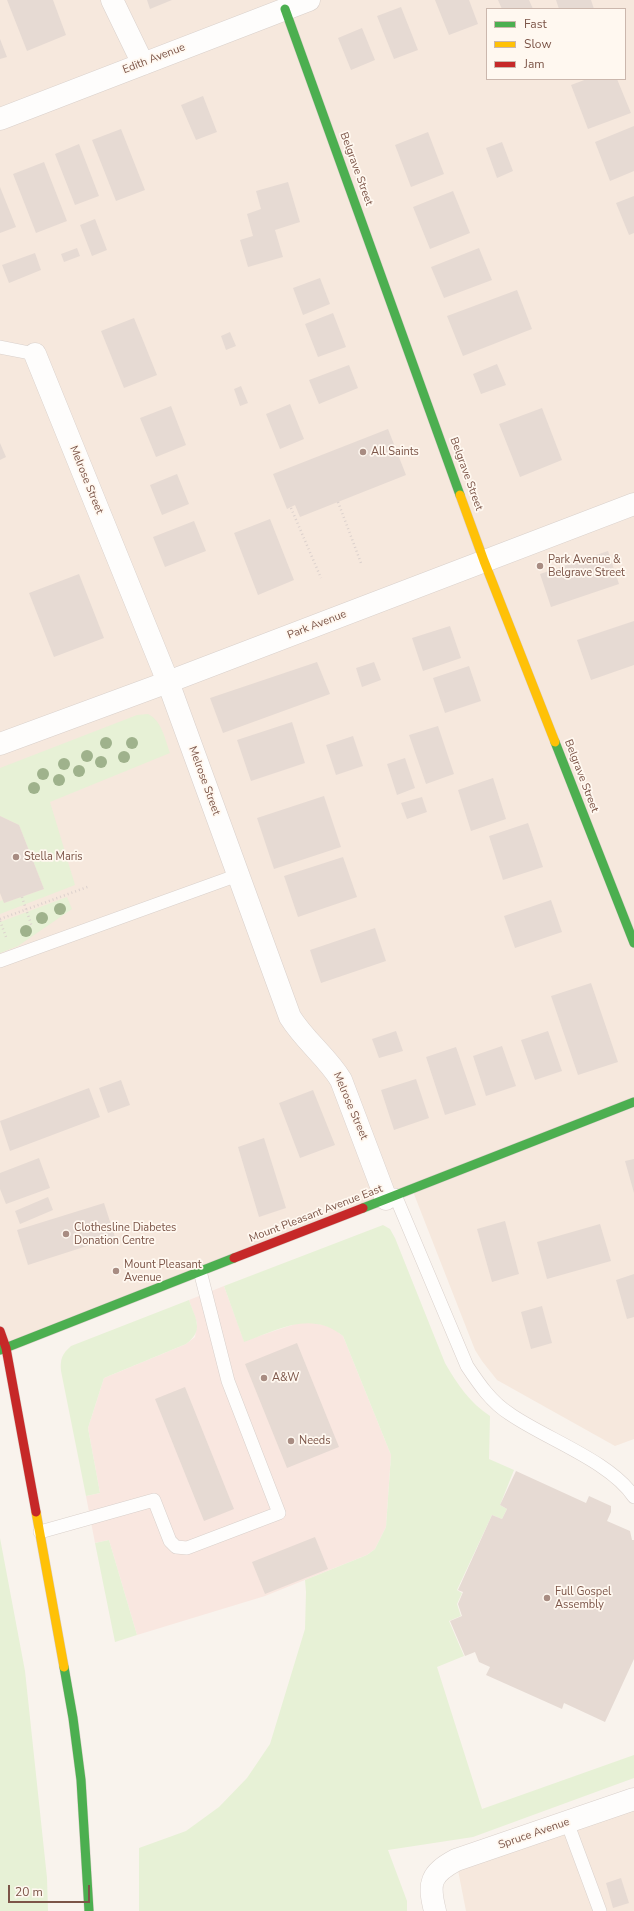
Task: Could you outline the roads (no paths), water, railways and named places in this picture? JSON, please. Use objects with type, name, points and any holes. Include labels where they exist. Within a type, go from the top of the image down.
[{"type":"street","points":[[112,0],[143,64]]},
{"type":"street","name":"Edith Avenue","points":[[0,119],[309,0]]},
{"type":"street","name":"Belgrave Street","points":[[285,9],[484,561],[634,943]]},
{"type":"street","name":"Melrose Street","points":[[35,354],[168,682],[290,1017],[300,1033],[332,1065],[341,1080],[391,1197]]},
{"type":"street","name":"Park Avenue","points":[[0,744],[168,682],[634,504]]},
{"type":"street","name":"Mount Pleasant Avenue East","points":[[3,1349],[634,1102]]},
{"type":"street","points":[[0,1331],[40,1532],[60,1641],[77,1749],[84,1827],[89,1911]]},
{"type":"street","name":"Spruce Avenue","points":[[435,1911],[430,1894],[432,1882],[436,1874],[456,1860],[634,1799]]},
{"type":"lane","points":[[0,347],[35,354]]},
{"type":"lane","points":[[0,961],[238,874]]},
{"type":"lane","points":[[391,1197],[467,1366],[484,1391],[508,1413],[609,1472],[628,1488],[634,1497]]},
{"type":"lane","points":[[40,1532],[154,1500],[170,1541],[176,1548],[187,1548],[278,1513],[228,1381],[200,1271]]},
{"type":"lane","points":[[567,1822],[600,1911]]},
{"type":"place","name":"All Saints","points":[[363,452]]},
{"type":"place","name":"Park Avenue & Belgrave Street","points":[[540,566]]},
{"type":"place","name":"Stella Maris","points":[[16,857]]},
{"type":"place","name":"Clothesline Diabetes Donation Centre","points":[[66,1234]]},
{"type":"place","name":"Mount Pleasant Avenue","points":[[116,1271]]},
{"type":"place","name":"A&W","points":[[264,1378]]},
{"type":"place","name":"Needs","points":[[291,1441]]},
{"type":"place","name":"Full Gospel Assembly","points":[[547,1598]]}]
